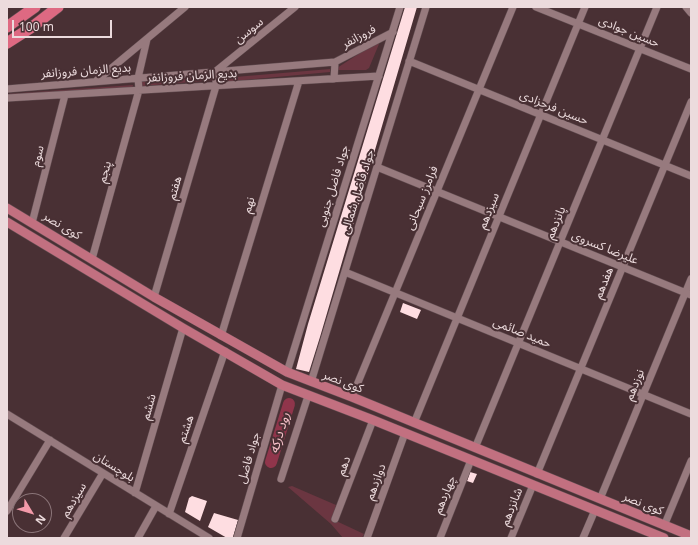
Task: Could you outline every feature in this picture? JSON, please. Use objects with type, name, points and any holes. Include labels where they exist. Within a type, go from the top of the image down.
[{"type":"highway","points":[[7,43],[32,27],[58,7]]},
{"type":"highway","points":[[10,23],[29,9]]},
{"type":"highway","points":[[7,51],[32,27]]},
{"type":"main road","name":"کوی نصر","points":[[7,208],[154,297],[287,372],[352,397],[691,536]]},
{"type":"main road","name":"کوی نصر","points":[[7,222],[183,328],[282,385],[373,420],[662,538]]},
{"type":"street","points":[[96,81],[185,7]]},
{"type":"street","name":"سوسن","points":[[216,71],[295,7]]},
{"type":"street","name":"جواد فاضل جنوبی","points":[[287,372],[400,7]]},
{"type":"street","name":"جواد فاضل شمالی","points":[[311,382],[426,7]]},
{"type":"street","name":"فرامرز سبحانی","points":[[352,397],[513,7]]},
{"type":"street","name":"حسین جوادی","points":[[536,7],[691,69]]},
{"type":"street","name":"سیزدهم","points":[[414,423],[585,7]]},
{"type":"street","name":"پانزدهم","points":[[475,448],[657,7]]},
{"type":"street","points":[[686,7],[691,13]]},
{"type":"street","name":"فروزانفر","points":[[335,62],[393,32]]},
{"type":"street","points":[[139,90],[138,78],[147,39]]},
{"type":"street","name":"حسین فرحزادی","points":[[410,61],[691,176]]},
{"type":"street","points":[[334,79],[335,62]]},
{"type":"street","name":"بدیع الزمان فروزانفر","points":[[7,89],[335,62]]},
{"type":"street","name":"هفتم","points":[[154,297],[216,86],[216,71]]},
{"type":"street","name":"بدیع‌ الزمان فروزانفر","points":[[7,98],[379,76]]},
{"type":"street","name":"نهم","points":[[221,336],[299,81]]},
{"type":"street","name":"پنجم","points":[[92,259],[139,90]]},
{"type":"street","name":"سوم","points":[[32,222],[65,95]]},
{"type":"street","name":"هفدهم","points":[[537,474],[691,102]]},
{"type":"street","name":"علیرضا کسروی","points":[[377,167],[688,294]]},
{"type":"street","name":"حمید صائمی","points":[[345,272],[691,414]]},
{"type":"street","name":"نوزدهم","points":[[600,499],[643,394],[688,294],[691,279]]},
{"type":"street","name":"ششم","points":[[135,493],[183,328]]},
{"type":"street","name":"هشتم","points":[[169,514],[225,351]]},
{"type":"street","name":"جواد فاضل","points":[[237,538],[282,385]]},
{"type":"street","points":[[281,479],[308,396]]},
{"type":"street","name":"بلوچستان","points":[[7,414],[208,538]]},
{"type":"street","name":"دهم","points":[[335,519],[373,420]]},
{"type":"street","name":"دوازدهم","points":[[367,538],[405,433]]},
{"type":"street","points":[[7,511],[50,440]]},
{"type":"street","name":"چهاردهم","points":[[440,538],[471,460]]},
{"type":"street","points":[[664,526],[691,461]]},
{"type":"street","name":"سیزدهم","points":[[64,538],[103,473]]},
{"type":"street","name":"شانزدهم","points":[[511,538],[533,485]]},
{"type":"street","points":[[138,538],[156,506]]},
{"type":"street","points":[[584,538],[595,510]]},
{"type":"shaded area","points":[[377,42],[379,44],[369,68],[366,70],[337,70],[337,68]]},
{"type":"shaded area","points":[[330,69],[330,72],[223,82],[223,78]]},
{"type":"shaded area","points":[[214,75],[215,80],[142,86],[142,82]]},
{"type":"shaded area","points":[[133,85],[132,89],[7,99],[7,94]]},
{"type":"shaded area","points":[[292,486],[336,505],[332,519],[364,534],[362,538],[343,538],[331,524],[288,487]]},
{"type":"building","points":[[405,7],[417,7],[320,337],[309,372],[296,369],[308,324]]},
{"type":"building","points":[[403,303],[421,310],[417,319],[400,312]]},
{"type":"building","points":[[470,472],[477,474],[473,483],[467,481]]},
{"type":"building","points":[[192,496],[207,501],[200,521],[185,512],[189,498]]},
{"type":"building","points":[[214,513],[238,520],[233,537],[227,538],[208,527]]},
{"type":"waterway","name":"رود درکه","points":[[271,462],[289,404]]}]
